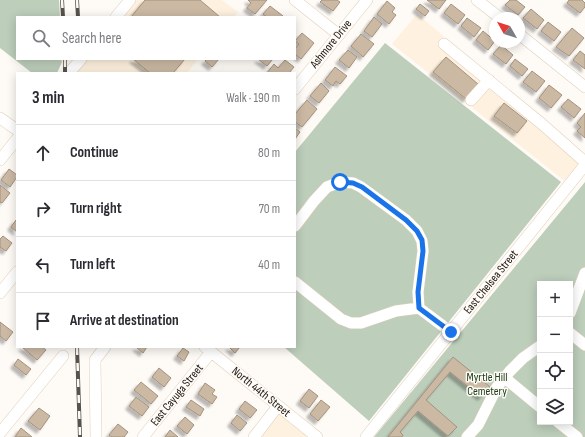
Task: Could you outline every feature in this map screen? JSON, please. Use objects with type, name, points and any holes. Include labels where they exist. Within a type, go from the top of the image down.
[{"type":"street","points":[[117,16],[130,0]]},
{"type":"street","points":[[295,0],[339,34]]},
{"type":"street","name":"Ashmore Drive","points":[[296,88],[367,0]]},
{"type":"street","points":[[477,0],[492,12]]},
{"type":"street","points":[[525,39],[585,87]]},
{"type":"street","points":[[444,44],[585,162]]},
{"type":"street","points":[[70,72],[80,60]]},
{"type":"street","points":[[471,100],[488,80]]},
{"type":"street","points":[[0,118],[16,129]]},
{"type":"street","points":[[0,160],[16,140]]},
{"type":"street","name":"East Chelsea Street","points":[[366,437],[585,165]]},
{"type":"street","points":[[296,225],[327,187],[340,182],[353,183],[362,187],[406,220],[417,231],[422,240],[423,251],[418,292],[419,308]]},
{"type":"street","points":[[0,293],[16,273]]},
{"type":"street","points":[[573,307],[585,273]]},
{"type":"street","points":[[296,283],[342,319],[351,323],[361,323],[396,311],[419,308],[451,332]]},
{"type":"street","points":[[573,335],[585,345]]},
{"type":"street","points":[[96,437],[95,360],[104,348]]},
{"type":"street","points":[[467,437],[478,425],[494,393],[504,378],[523,358],[537,348]]},
{"type":"street","name":"North 44th Street","points":[[208,350],[317,437]]},
{"type":"street","name":"East Cayuga Street","points":[[143,437],[208,350]]},
{"type":"street","points":[[0,433],[64,356]]},
{"type":"street","points":[[504,378],[537,405]]},
{"type":"street","points":[[254,437],[278,406]]},
{"type":"street","points":[[562,425],[577,437]]},
{"type":"shaded area","points":[[136,0],[222,0],[238,12],[235,16],[123,16]]},
{"type":"shaded area","points":[[417,14],[585,154],[585,158],[566,182],[392,44]]},
{"type":"shaded area","points":[[86,60],[197,60],[188,72],[76,72]]},
{"type":"shaded area","points":[[279,412],[311,437],[259,437]]},
{"type":"green space","points":[[0,0],[59,0],[60,16],[16,16],[16,60],[61,60],[62,62],[57,72],[31,72],[0,48]]},
{"type":"green space","points":[[385,43],[561,182],[369,421],[285,348],[296,348],[296,151]]},
{"type":"green space","name":"Myrtle Hill Cemetery","points":[[585,182],[585,437],[374,437]]},
{"type":"building","points":[[145,0],[200,0],[219,16],[132,16]]},
{"type":"building","points":[[248,0],[267,0],[255,14],[247,8],[251,3]]},
{"type":"building","points":[[322,0],[337,0],[340,2],[333,11],[320,2]]},
{"type":"building","points":[[427,0],[446,0],[439,9]]},
{"type":"building","points":[[510,0],[516,0],[525,7],[521,12],[514,12],[505,5]]},
{"type":"building","points":[[569,0],[582,0],[585,3],[585,7],[580,13],[567,3]]},
{"type":"building","points":[[387,1],[395,8],[392,12],[396,15],[389,24],[377,14]]},
{"type":"building","points":[[420,4],[429,11],[425,16],[416,9]]},
{"type":"building","points":[[451,4],[465,15],[458,24],[444,13]]},
{"type":"building","points":[[270,6],[283,16],[266,16],[263,14]]},
{"type":"building","points":[[531,9],[544,20],[537,29],[525,20],[525,16]]},
{"type":"building","points":[[374,17],[382,24],[372,37],[364,31]]},
{"type":"building","points":[[467,18],[481,28],[474,37],[461,26]]},
{"type":"building","points":[[548,22],[561,32],[554,41],[541,31]]},
{"type":"building","points":[[572,28],[584,38],[569,56],[556,47]]},
{"type":"building","points":[[483,31],[489,36],[490,48],[488,50],[476,40]]},
{"type":"building","points":[[302,33],[314,43],[301,59],[296,55],[296,48],[299,44],[296,40]]},
{"type":"building","points":[[361,34],[374,44],[363,57],[351,46]]},
{"type":"building","points":[[498,48],[505,48],[513,55],[506,64],[493,54]]},
{"type":"building","points":[[348,50],[357,57],[349,68],[339,60]]},
{"type":"building","points":[[580,51],[585,55],[585,69],[573,60]]},
{"type":"building","points":[[446,57],[478,84],[466,99],[433,72]]},
{"type":"building","points":[[515,59],[528,69],[522,76],[510,66]]},
{"type":"building","points":[[134,60],[184,60],[174,72],[149,72]]},
{"type":"building","points":[[206,60],[218,60],[212,67],[205,61]]},
{"type":"building","points":[[259,60],[272,60],[267,66]]},
{"type":"building","points":[[285,60],[294,67],[290,72],[268,72],[274,64],[278,68]]},
{"type":"building","points":[[335,67],[347,76],[340,84],[336,81],[333,86],[325,80]]},
{"type":"building","points":[[532,71],[545,81],[536,92],[523,82]]},
{"type":"building","points":[[321,83],[329,91],[319,103],[310,96]]},
{"type":"building","points":[[549,85],[562,95],[551,108],[539,98]]},
{"type":"building","points":[[568,99],[581,109],[574,118],[561,107]]},
{"type":"building","points":[[307,100],[317,109],[302,127],[296,123],[296,113]]},
{"type":"building","points":[[504,103],[527,121],[517,133],[494,116]]},
{"type":"building","points":[[585,113],[585,138],[577,131],[581,127],[577,123]]},
{"type":"building","points":[[296,129],[300,132],[296,138]]},
{"type":"building","points":[[9,169],[16,174],[16,178],[10,187],[1,180]]},
{"type":"building","points":[[0,185],[10,193],[2,203],[0,202]]},
{"type":"building","points":[[16,220],[16,231],[11,227]]},
{"type":"building","points":[[3,236],[12,243],[6,251],[0,247],[0,239]]},
{"type":"building","points":[[0,322],[13,332],[6,341],[0,336]]},
{"type":"building","points":[[23,348],[43,348],[46,350],[37,360]]},
{"type":"building","points":[[137,348],[146,348],[143,353]]},
{"type":"building","points":[[183,348],[189,352],[184,361],[177,356]]},
{"type":"building","points":[[230,348],[239,348],[235,353]]},
{"type":"building","points":[[453,357],[490,387],[481,397],[450,372],[426,400],[457,427],[448,436],[418,411],[400,432],[403,435],[402,437],[388,437]]},
{"type":"building","points":[[18,359],[31,369],[26,375],[14,365]]},
{"type":"building","points":[[159,368],[171,378],[164,387],[152,377]]},
{"type":"building","points":[[141,382],[158,396],[151,404],[134,390]]},
{"type":"building","points":[[205,383],[215,390],[212,394],[217,397],[212,404],[198,394]]},
{"type":"building","points":[[309,389],[318,396],[309,408],[300,401]]},
{"type":"building","points":[[136,397],[149,407],[142,416],[129,406]]},
{"type":"building","points":[[191,400],[204,409],[200,416],[186,407]]},
{"type":"building","points":[[321,400],[330,407],[318,421],[310,414]]},
{"type":"building","points":[[245,401],[257,410],[250,418],[239,409]]},
{"type":"building","points":[[39,408],[50,416],[40,430],[28,421]]},
{"type":"building","points":[[237,415],[247,423],[240,431],[231,423]]},
{"type":"building","points":[[185,417],[194,425],[187,434],[177,426]]},
{"type":"building","points":[[118,424],[128,432],[124,437],[112,437],[109,435]]},
{"type":"building","points":[[21,428],[32,437],[15,437]]},
{"type":"building","points":[[170,430],[178,437],[165,437]]},
{"type":"railway","points":[[62,0],[63,16]]},
{"type":"railway","points":[[77,0],[78,16]]},
{"type":"railway","points":[[65,60],[65,72]]},
{"type":"railway","points":[[77,348],[80,437]]},
{"type":"route","points":[[340,182],[353,183],[362,187],[406,220],[417,231],[422,240],[423,251],[418,292],[419,308],[451,332]]}]
